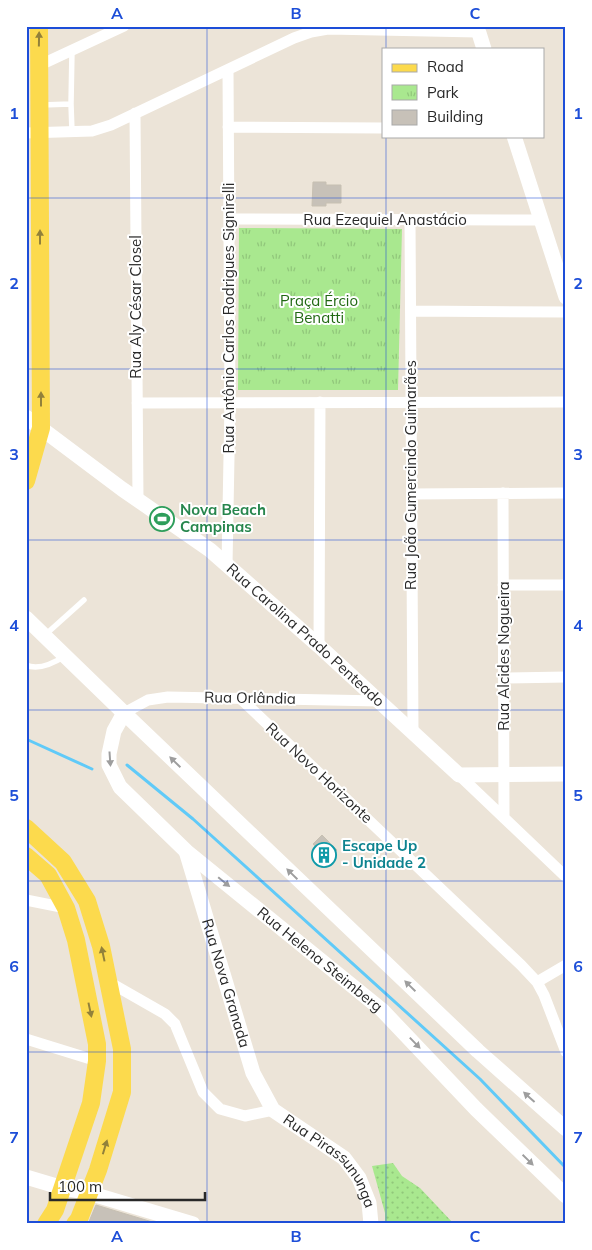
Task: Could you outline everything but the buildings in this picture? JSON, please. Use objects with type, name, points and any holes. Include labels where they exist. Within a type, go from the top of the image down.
[{"type":"main road","points":[[26,481],[41,428],[32,133],[38,105],[39,26]]},
{"type":"main road","points":[[476,29],[484,48]]},
{"type":"main road","points":[[515,138],[541,220],[563,278],[566,297]]},
{"type":"main road","name":"Rua Carolina Prado Penteado","points":[[26,417],[138,500],[210,550],[380,701],[459,775]]},
{"type":"main road","points":[[26,618],[478,1051],[566,1129]]},
{"type":"main road","name":"Rua Helena Steimberg","points":[[124,713],[114,731],[110,746],[109,764],[120,787],[186,851],[382,1010],[476,1109],[566,1196]]},
{"type":"main road","points":[[459,775],[566,774]]},
{"type":"main road","points":[[26,828],[64,862],[87,900],[101,946],[122,1049],[122,1092],[98,1170],[77,1222]]},
{"type":"main road","name":"Rua Nova Granada","points":[[186,851],[253,1073],[272,1110]]},
{"type":"main road","points":[[26,856],[48,875],[66,908],[76,940],[97,1044],[97,1061],[91,1103],[55,1210],[46,1224]]},
{"type":"main road","name":"Rua Pirassununga","points":[[272,1110],[344,1158],[360,1178],[369,1203],[370,1224]]},
{"type":"main road","points":[[26,1177],[63,1188],[89,1193],[193,1224]]},
{"type":"street","points":[[38,66],[124,26]]},
{"type":"street","points":[[32,133],[92,130],[110,125],[228,70],[294,32],[328,29],[476,29]]},
{"type":"street","name":"Rua Antônio Carlos Rodrigues Signirelli","points":[[227,565],[230,403],[228,70]]},
{"type":"street","name":"Rua Aly César Closel","points":[[135,113],[138,500]]},
{"type":"street","points":[[228,127],[382,128]]},
{"type":"street","name":"Rua Ezequiel Anastácio","points":[[229,219],[541,220]]},
{"type":"street","name":"Rua João Gumercindo Guimarães","points":[[410,220],[413,731]]},
{"type":"street","points":[[411,311],[566,312]]},
{"type":"street","points":[[319,646],[320,402]]},
{"type":"street","points":[[137,404],[566,402]]},
{"type":"street","name":"Rua Alcides Nogueira","points":[[503,493],[504,818]]},
{"type":"street","points":[[412,494],[566,493]]},
{"type":"street","points":[[503,585],[566,585]]},
{"type":"street","points":[[504,678],[566,677]]},
{"type":"street","name":"Rua Orlândia","points":[[124,713],[148,700],[168,697],[380,701]]},
{"type":"street","name":"Rua Novo Horizonte","points":[[240,698],[522,965],[537,982],[544,995],[566,1052]]},
{"type":"street","name":"Rua Carolina Prado Penteado","points":[[459,775],[566,877]]},
{"type":"street","points":[[26,900],[66,908]]},
{"type":"street","points":[[537,982],[566,965]]},
{"type":"street","points":[[109,982],[165,1014],[175,1024],[203,1092],[220,1109],[245,1116],[272,1110]]},
{"type":"street","points":[[26,1039],[97,1061]]},
{"type":"lane","points":[[72,50],[72,132]]},
{"type":"lane","points":[[38,105],[71,104]]},
{"type":"lane","points":[[44,636],[84,600]]},
{"type":"lane","points":[[26,665],[31,668],[47,666],[65,656]]},
{"type":"green space","name":"Praça Ércio Benatti","points":[[239,228],[402,229],[398,390],[238,390]]},
{"type":"green space","points":[[393,1163],[402,1176],[420,1188],[454,1224],[385,1224],[385,1213],[372,1166]]},
{"type":"waterway","points":[[26,739],[92,769]]},
{"type":"waterway","points":[[127,765],[193,819],[480,1079],[566,1168]]},
{"type":"place","name":"Nova Beach Campinas","points":[[162,519]]},
{"type":"place","name":"Escape Up - Unidade 2","points":[[324,855]]}]
